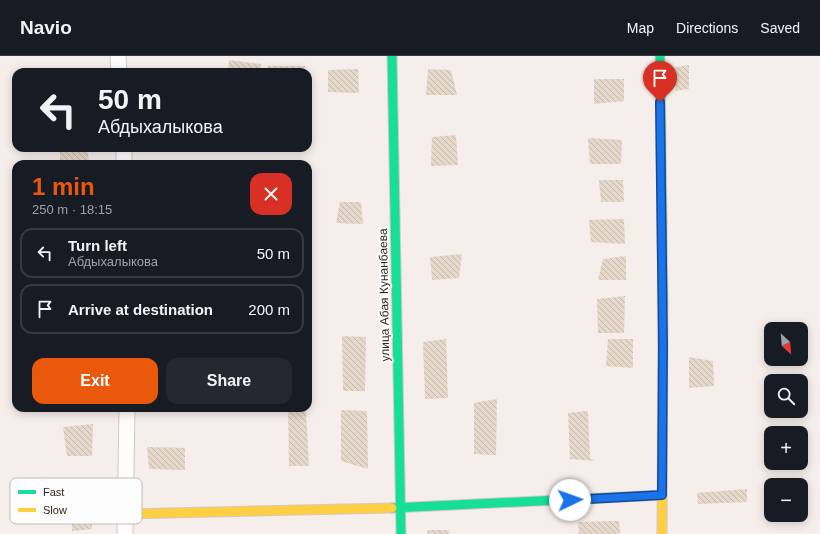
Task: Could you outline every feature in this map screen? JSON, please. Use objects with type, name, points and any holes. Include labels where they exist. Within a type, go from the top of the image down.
[{"type":"street","points":[[118,56],[119,68]]},
{"type":"street","name":"улица Абая Кунанбаева","points":[[392,56],[401,534]]},
{"type":"street","points":[[660,56],[663,345],[662,534]]},
{"type":"street","points":[[126,478],[127,412]]},
{"type":"street","points":[[142,514],[400,508],[662,495]]},
{"type":"building","points":[[229,60],[261,64],[260,68],[228,68]]},
{"type":"building","points":[[689,65],[689,89],[676,91],[672,68]]},
{"type":"building","points":[[268,66],[305,66],[305,68],[268,68]]},
{"type":"building","points":[[358,69],[359,93],[328,92],[328,70]]},
{"type":"building","points":[[428,69],[451,70],[457,95],[426,95]]},
{"type":"building","points":[[594,79],[624,79],[624,101],[594,104]]},
{"type":"building","points":[[456,135],[458,165],[431,166],[432,137]]},
{"type":"building","points":[[588,138],[622,140],[621,164],[590,164]]},
{"type":"building","points":[[60,152],[88,152],[89,160],[60,160]]},
{"type":"building","points":[[599,180],[623,180],[624,202],[601,202]]},
{"type":"building","points":[[340,202],[361,202],[363,224],[336,223]]},
{"type":"building","points":[[624,219],[625,244],[591,242],[589,220]]},
{"type":"building","points":[[462,254],[459,278],[432,280],[430,257]]},
{"type":"building","points":[[626,256],[626,280],[598,280],[603,259]]},
{"type":"building","points":[[625,296],[624,333],[598,333],[597,299]]},
{"type":"building","points":[[342,336],[366,337],[365,391],[343,391]]},
{"type":"building","points":[[446,339],[448,398],[425,399],[423,342]]},
{"type":"building","points":[[608,339],[633,339],[633,368],[606,366]]},
{"type":"building","points":[[689,357],[713,361],[714,386],[689,388]]},
{"type":"building","points":[[497,399],[496,455],[474,454],[474,403]]},
{"type":"building","points":[[341,410],[367,411],[368,469],[341,461]]},
{"type":"building","points":[[588,411],[590,458],[595,461],[570,459],[568,413]]},
{"type":"building","points":[[288,412],[306,412],[309,466],[289,466]]},
{"type":"building","points":[[93,424],[92,456],[67,456],[63,427]]},
{"type":"building","points":[[147,447],[185,448],[185,470],[149,469]]},
{"type":"building","points":[[747,489],[747,502],[698,504],[697,493]]},
{"type":"building","points":[[619,521],[620,534],[579,534],[578,522]]},
{"type":"building","points":[[72,524],[92,524],[92,529],[72,531]]},
{"type":"building","points":[[427,530],[449,530],[449,534],[428,534]]},
{"type":"traffic: fast","points":[[392,56],[401,534]]},
{"type":"traffic: fast","points":[[660,56],[663,303]]},
{"type":"traffic: fast","points":[[392,508],[662,495]]},
{"type":"traffic: slow","points":[[662,534],[663,303]]},
{"type":"traffic: slow","points":[[142,514],[392,508]]},
{"type":"route","points":[[570,500],[662,495],[663,345],[660,102]]}]
